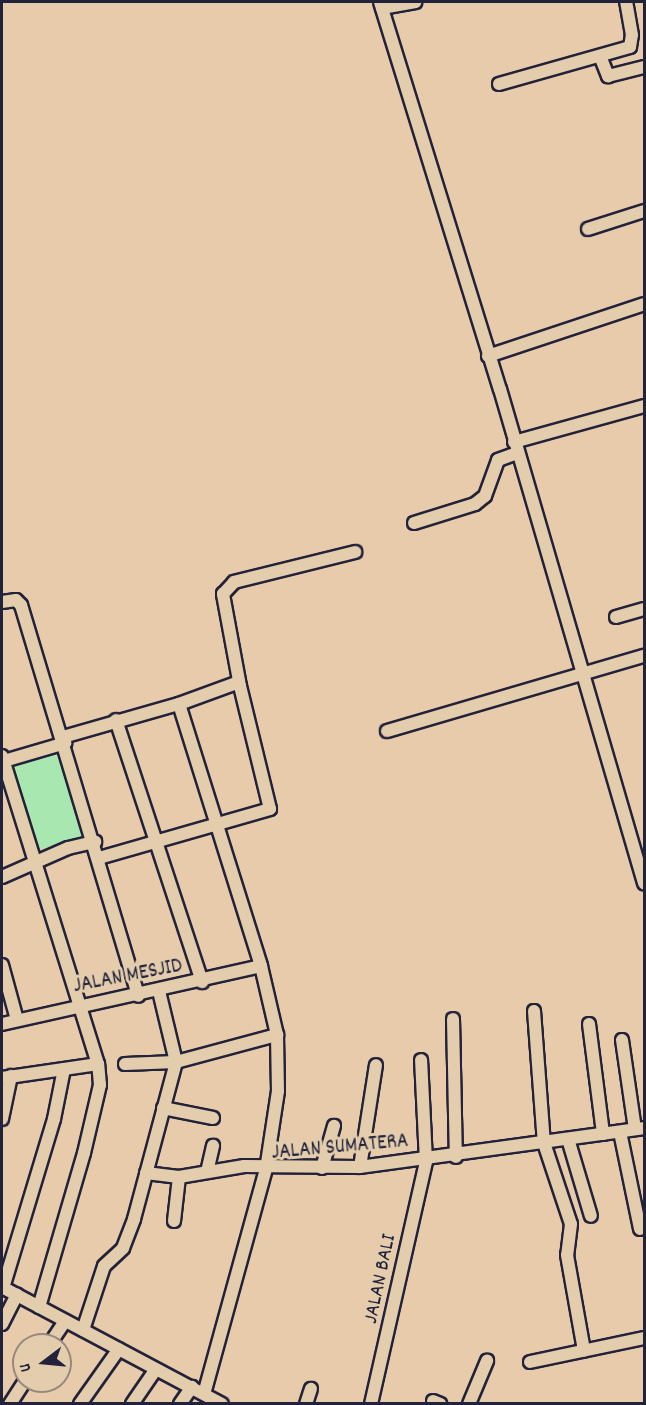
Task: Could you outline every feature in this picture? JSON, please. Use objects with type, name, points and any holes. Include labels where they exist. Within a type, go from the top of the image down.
[{"type":"street","points":[[415,2],[381,5],[645,883]]},
{"type":"street","points":[[499,84],[630,46],[633,41],[626,2]]},
{"type":"street","points":[[600,56],[608,76],[645,67]]},
{"type":"street","points":[[588,229],[645,211]]},
{"type":"street","points":[[488,356],[645,304]]},
{"type":"street","points":[[414,523],[475,504],[485,496],[498,460],[515,447],[645,406]]},
{"type":"street","points":[[99,858],[270,809],[239,682],[223,594],[227,586],[355,552]]},
{"type":"street","points":[[2,603],[16,600],[21,605],[95,842],[138,996]]},
{"type":"street","points":[[616,617],[645,609]]},
{"type":"street","points":[[387,731],[645,656]]},
{"type":"street","points":[[39,1307],[84,1153],[100,1085],[98,1064],[81,1005],[3,759],[64,740],[116,720],[179,704],[239,682]]},
{"type":"street","points":[[146,1173],[179,1177],[244,1166],[266,1169],[278,1091],[277,1035],[261,966],[179,704]]},
{"type":"street","points":[[116,720],[202,982]]},
{"type":"street","points":[[2,878],[36,865],[68,848],[95,842]]},
{"type":"street","points":[[2,965],[17,1020]]},
{"type":"street","name":"JALAN MESJID","points":[[2,1024],[81,1005],[138,996],[202,982],[261,966]]},
{"type":"street","points":[[82,1330],[104,1266],[123,1248],[176,1062],[159,991]]},
{"type":"street","points":[[534,1011],[544,1143],[571,1224],[567,1255],[584,1350]]},
{"type":"street","points":[[453,1019],[456,1157]]},
{"type":"street","points":[[589,1024],[603,1134]]},
{"type":"street","points":[[125,1064],[176,1062],[277,1035]]},
{"type":"street","points":[[622,1040],[640,1129]]},
{"type":"street","name":"JALAN BALI","points":[[371,1404],[426,1161],[421,1060]]},
{"type":"street","points":[[2,1119],[6,1077],[98,1064]]},
{"type":"street","points":[[360,1167],[376,1065]]},
{"type":"street","points":[[64,1070],[54,1119],[2,1287],[222,1404]]},
{"type":"street","points":[[163,1108],[213,1118]]},
{"type":"street","points":[[322,1168],[334,1125]]},
{"type":"street","name":"JALAN SUMATERA","points":[[204,1394],[266,1169],[360,1167],[426,1161],[640,1129]]},
{"type":"street","points":[[620,1132],[640,1228]]},
{"type":"street","points":[[568,1139],[591,1216]]},
{"type":"street","points":[[207,1172],[213,1146]]},
{"type":"street","points":[[174,1221],[179,1177]]},
{"type":"street","points":[[2,1324],[17,1295]]},
{"type":"street","points":[[57,1333],[65,1322]]},
{"type":"street","points":[[530,1362],[645,1338]]},
{"type":"street","points":[[80,1404],[119,1349]]},
{"type":"street","points":[[469,1404],[487,1361]]},
{"type":"street","points":[[132,1404],[156,1369]]},
{"type":"street","points":[[180,1404],[192,1387]]},
{"type":"street","points":[[306,1404],[311,1389]]},
{"type":"green space","points":[[64,747],[91,834],[34,851],[8,764]]}]
